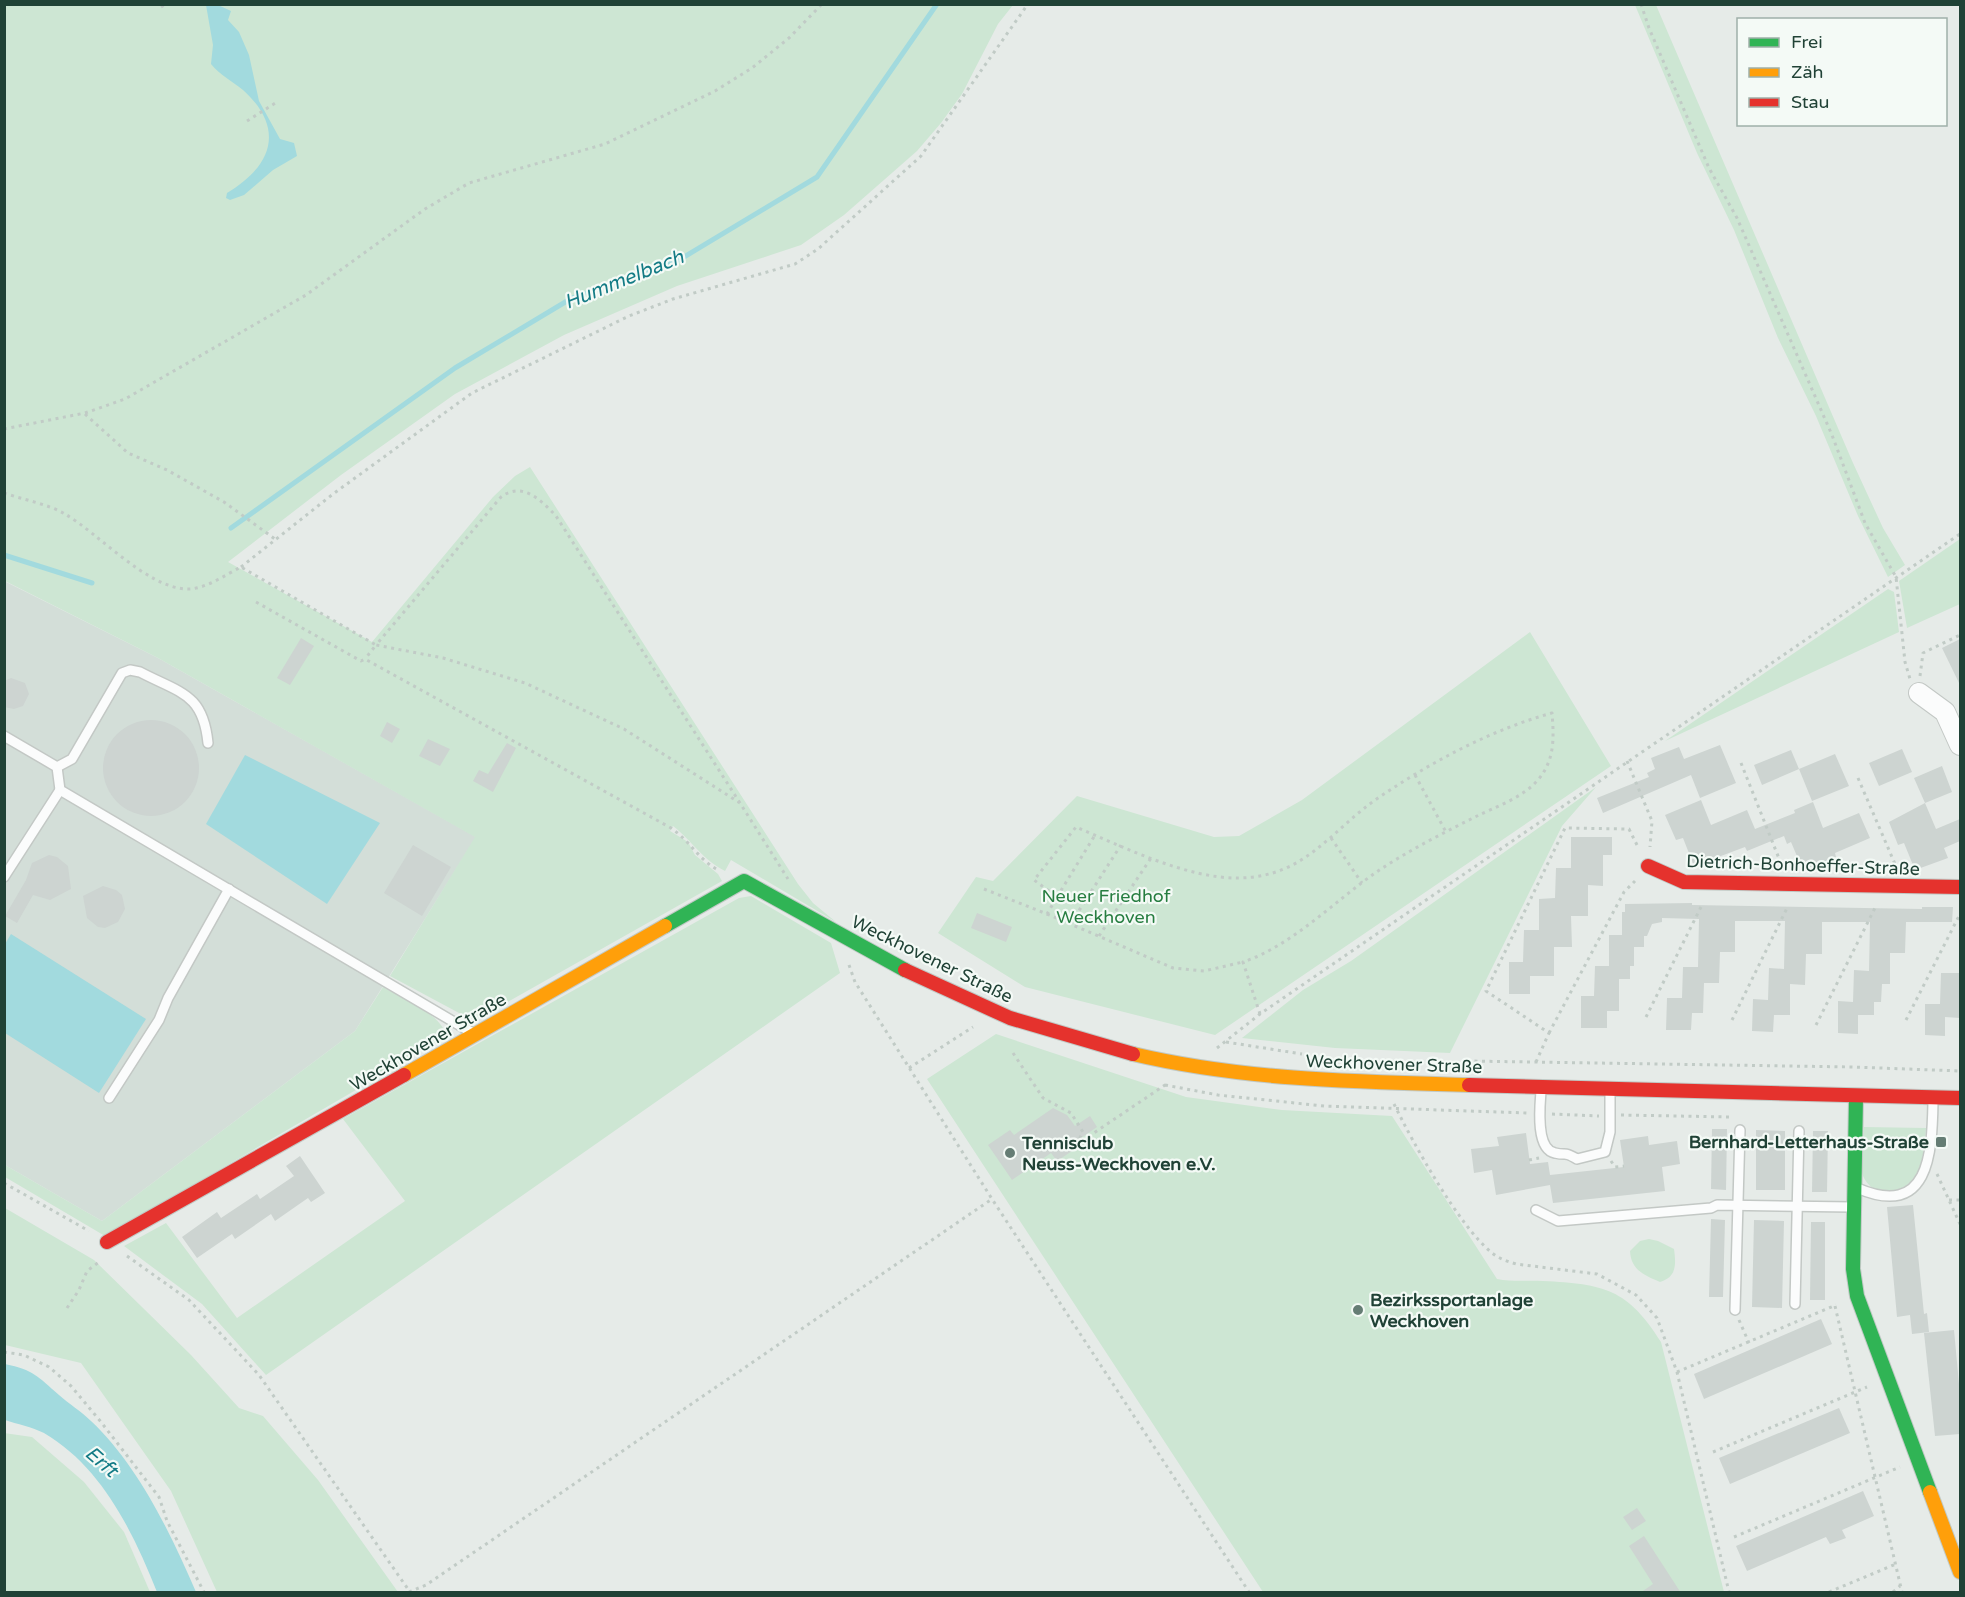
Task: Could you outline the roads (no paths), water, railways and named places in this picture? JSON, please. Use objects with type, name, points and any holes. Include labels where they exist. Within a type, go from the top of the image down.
[{"type":"street","points":[[1919,693],[1945,712],[1960,745]]},
{"type":"street","name":"Dietrich-Bonhoeffer-Straße","points":[[1648,866],[1684,882],[1960,887]]},
{"type":"street","name":"Weckhovener Straße","points":[[112,1245],[118,1238],[744,881],[851,943],[994,1011],[1047,1030],[1194,1066],[1276,1076],[1384,1084],[1960,1098]]},
{"type":"street","points":[[1856,1097],[1853,1269],[1857,1296],[1960,1572]]},
{"type":"lane","points":[[57,767],[72,759],[120,676],[130,670],[140,672],[197,705],[204,718],[208,743]]},
{"type":"lane","points":[[4,736],[57,767]]},
{"type":"lane","points":[[4,877],[60,790],[57,767]]},
{"type":"lane","points":[[60,790],[476,1035]]},
{"type":"lane","points":[[109,1098],[159,1020],[168,998],[229,889]]},
{"type":"lane","points":[[1541,1087],[1542,1142],[1547,1149],[1555,1153],[1565,1152],[1577,1159],[1605,1152],[1609,1142],[1610,1089]]},
{"type":"lane","points":[[1855,1188],[1879,1197],[1901,1195],[1916,1185],[1930,1158],[1933,1098]]},
{"type":"lane","points":[[1735,1310],[1740,1130]]},
{"type":"lane","points":[[1795,1304],[1798,1131]]},
{"type":"lane","points":[[1536,1210],[1558,1221],[1738,1204],[1855,1207]]},
{"type":"water","points":[[206,5],[218,5],[231,11],[228,20],[239,32],[249,55],[259,101],[280,139],[294,143],[297,156],[273,170],[244,195],[230,200],[226,198],[227,193],[255,171],[263,159],[268,146],[269,133],[265,119],[257,105],[243,90],[211,64],[213,45]]},
{"type":"water","points":[[245,755],[380,823],[327,904],[206,824]]},
{"type":"water","points":[[11,934],[146,1019],[99,1093],[5,1033],[5,944]]},
{"type":"water","name":"Erft","points":[[5,1364],[29,1371],[40,1378],[87,1417],[124,1458],[152,1501],[196,1592],[157,1592],[126,1524],[99,1482],[65,1447],[44,1433],[5,1420]]},
{"type":"waterway","name":"Hummelbach","points":[[231,528],[455,368],[572,298],[679,260],[817,177],[937,4]]},
{"type":"waterway","name":"Hummelbach","points":[[4,555],[92,583]]},
{"type":"place","name":"Bernhard-Letterhaus-Straße","points":[[1941,1142]]},
{"type":"place","name":"Tennisclub Neuss-Weckhoven e.V.","points":[[1010,1153]]},
{"type":"place","name":"Bezirkssportanlage Weckhoven","points":[[1358,1310]]},
{"type":"park label","name":"Neuer Friedhof Weckhoven","points":[[1106,906]]}]
